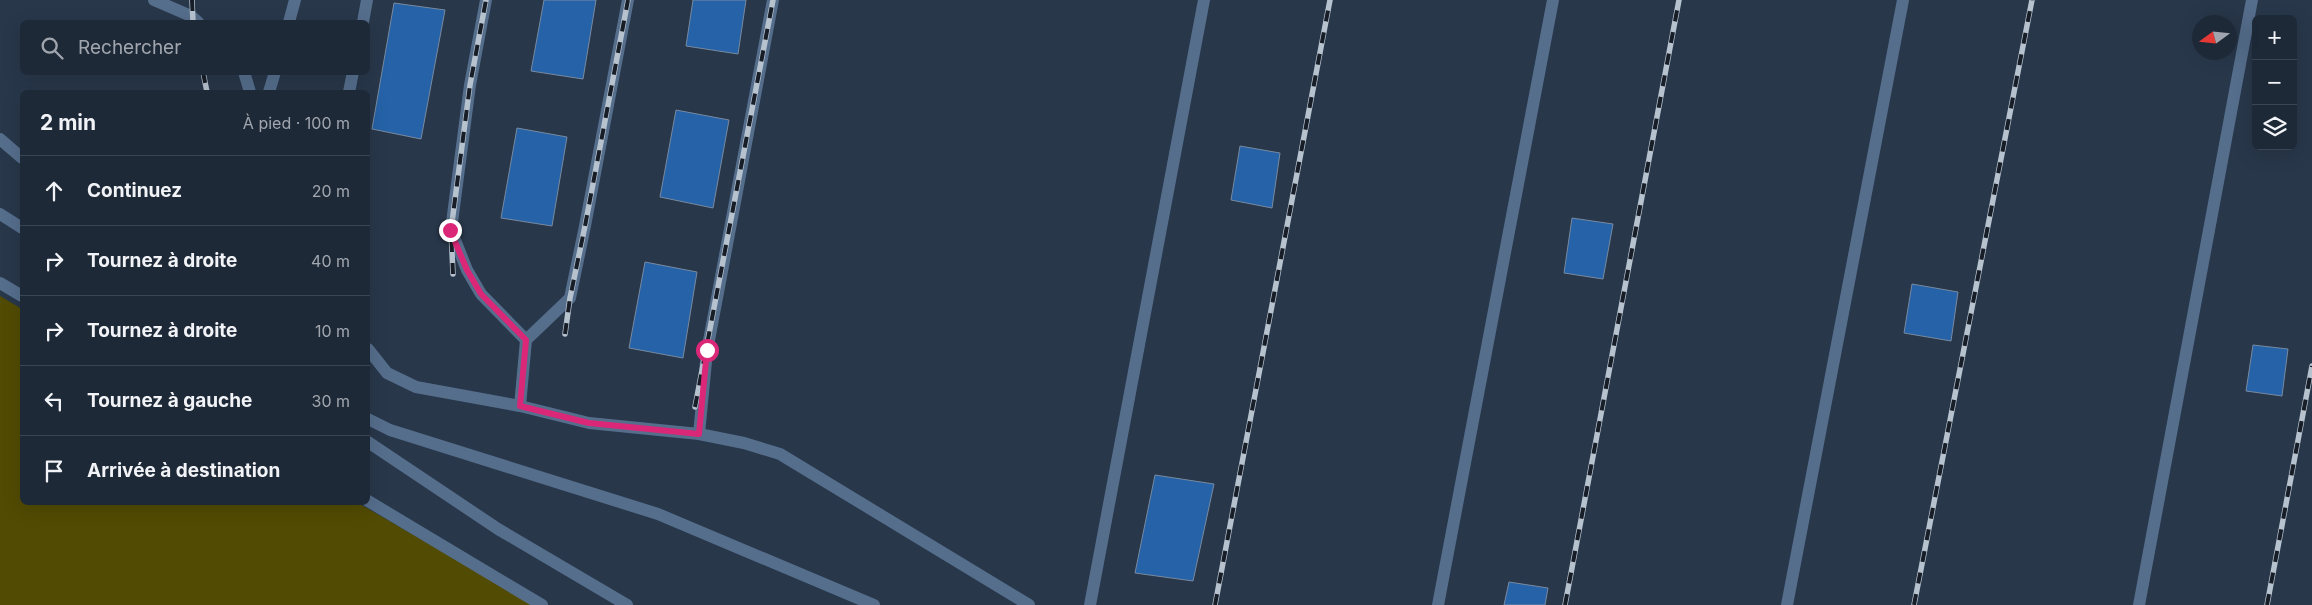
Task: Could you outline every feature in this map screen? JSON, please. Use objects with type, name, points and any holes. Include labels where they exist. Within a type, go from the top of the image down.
[{"type":"lane","points":[[290,20],[295,0]]},
{"type":"lane","points":[[363,20],[367,0]]},
{"type":"lane","points":[[486,0],[470,85],[450,230],[467,270],[481,294],[526,340]]},
{"type":"lane","points":[[520,406],[526,340],[570,298],[628,0]]},
{"type":"lane","points":[[699,434],[707,350],[773,0]]},
{"type":"lane","points":[[1090,605],[1204,0]]},
{"type":"lane","points":[[1438,605],[1553,0]]},
{"type":"lane","points":[[1788,605],[1903,0]]},
{"type":"lane","points":[[2139,605],[2252,0]]},
{"type":"lane","points":[[159,1],[196,20]]},
{"type":"lane","points":[[245,75],[249,90]]},
{"type":"lane","points":[[270,90],[274,75]]},
{"type":"lane","points":[[349,90],[352,75]]},
{"type":"lane","points":[[0,140],[20,156]]},
{"type":"lane","points":[[0,214],[20,227]]},
{"type":"lane","points":[[0,283],[20,295]]},
{"type":"lane","points":[[370,351],[387,372],[416,387],[520,406],[589,423],[699,434],[744,442],[780,454],[1029,605]]},
{"type":"lane","points":[[370,420],[390,430],[658,514],[874,605]]},
{"type":"lane","points":[[370,443],[498,529],[627,605]]},
{"type":"lane","points":[[370,502],[542,605]]},
{"type":"shaded area","points":[[0,296],[20,308],[20,505],[361,505],[535,605],[0,605]]},
{"type":"building","points":[[544,0],[596,0],[583,79],[531,71]]},
{"type":"building","points":[[693,0],[746,0],[738,54],[686,46]]},
{"type":"building","points":[[394,3],[445,10],[421,139],[372,129]]},
{"type":"building","points":[[676,110],[729,120],[713,208],[660,197]]},
{"type":"building","points":[[517,128],[567,137],[552,226],[501,218]]},
{"type":"building","points":[[1240,146],[1280,153],[1272,208],[1231,200]]},
{"type":"building","points":[[1572,218],[1613,224],[1603,279],[1564,273]]},
{"type":"building","points":[[645,262],[697,272],[683,358],[629,348]]},
{"type":"building","points":[[1912,284],[1958,292],[1951,341],[1904,333]]},
{"type":"building","points":[[2253,345],[2288,349],[2282,396],[2246,391]]},
{"type":"building","points":[[1155,475],[1214,484],[1193,581],[1135,573]]},
{"type":"building","points":[[1509,582],[1548,588],[1545,605],[1504,605]]},
{"type":"railway","points":[[192,0],[193,20]]},
{"type":"railway","points":[[453,274],[451,230],[470,85],[486,0]]},
{"type":"railway","points":[[565,334],[570,298],[628,0]]},
{"type":"railway","points":[[695,407],[773,0]]},
{"type":"railway","points":[[1215,605],[1330,0]]},
{"type":"railway","points":[[1565,605],[1679,0]]},
{"type":"railway","points":[[1914,605],[2032,0]]},
{"type":"railway","points":[[204,75],[207,90]]},
{"type":"railway","points":[[2267,605],[2312,366]]},
{"type":"route","points":[[450,230],[467,270],[481,294],[526,340],[520,406],[589,423],[699,434],[707,350]]}]
